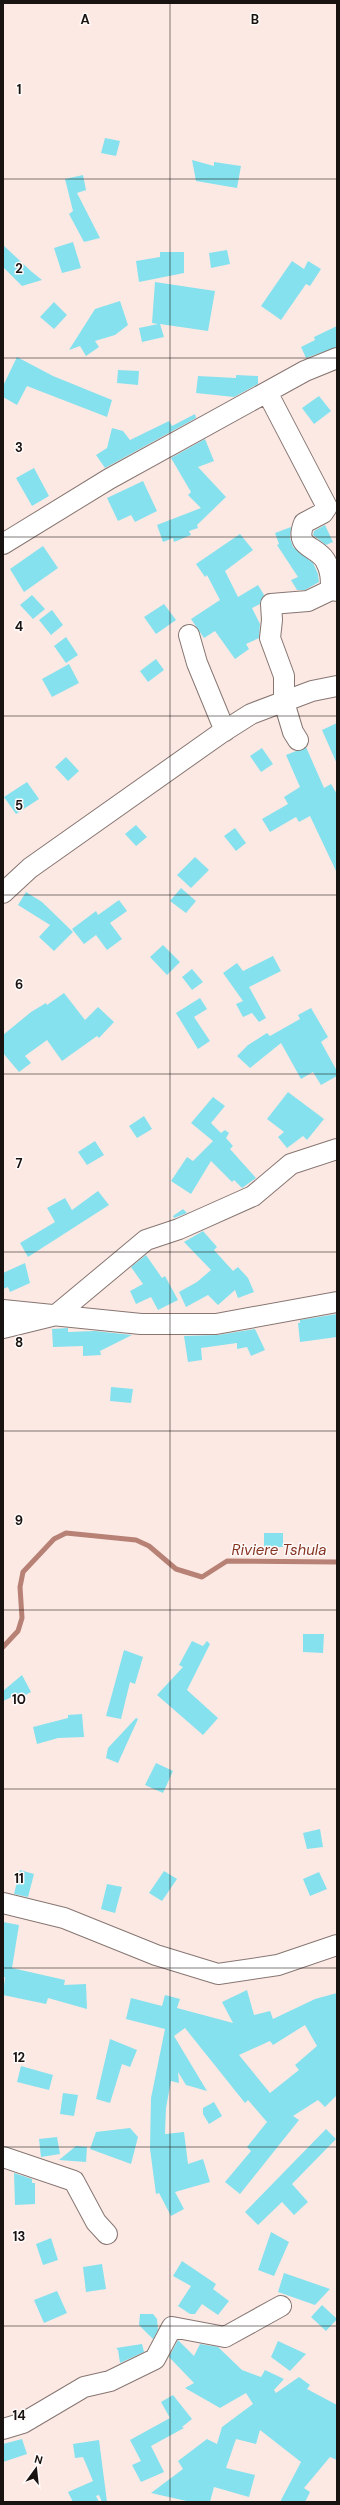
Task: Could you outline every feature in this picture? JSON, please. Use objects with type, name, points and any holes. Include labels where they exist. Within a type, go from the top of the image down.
[{"type":"street","points":[[3,544],[109,478],[305,371],[337,358]]},
{"type":"street","points":[[267,392],[327,507],[323,513],[304,524],[300,533],[304,543],[324,558],[330,571],[334,591],[308,601],[271,604],[272,620],[270,638],[284,676],[284,702],[293,732],[298,740]]},
{"type":"street","points":[[189,635],[197,663],[225,730]]},
{"type":"street","points":[[3,893],[30,868],[225,730],[251,714],[312,692],[337,686]]},
{"type":"street","points":[[3,1328],[56,1315],[146,1240],[179,1229],[253,1196],[291,1164],[337,1149]]},
{"type":"street","points":[[3,1310],[141,1324],[216,1324],[337,1302]]},
{"type":"street","points":[[3,1903],[64,1918],[156,1955],[218,1974],[278,1965],[337,1945]]},
{"type":"street","points":[[3,2157],[74,2181],[96,2222],[107,2234]]},
{"type":"street","points":[[3,2429],[23,2424],[84,2388],[110,2381],[155,2360],[172,2328],[225,2337],[281,2306]]},
{"type":"building","points":[[105,138],[120,141],[116,156],[101,153]]},
{"type":"building","points":[[192,160],[214,166],[214,162],[241,166],[237,188],[196,181]]},
{"type":"building","points":[[83,175],[86,190],[77,193],[100,238],[84,242],[69,214],[73,211],[65,179]]},
{"type":"building","points":[[73,242],[81,268],[62,273],[54,248]]},
{"type":"building","points":[[3,245],[42,280],[22,286],[3,267]]},
{"type":"building","points":[[227,250],[230,264],[211,268],[209,253]]},
{"type":"building","points":[[160,252],[184,252],[184,273],[139,282],[136,261],[160,257]]},
{"type":"building","points":[[292,261],[304,269],[308,261],[321,269],[310,286],[306,284],[281,320],[261,306]]},
{"type":"building","points":[[155,282],[215,291],[208,331],[160,324],[164,337],[142,342],[139,328],[158,324],[152,323]]},
{"type":"building","points":[[120,301],[128,325],[115,335],[95,341],[99,347],[86,356],[80,346],[69,350],[95,309]]},
{"type":"building","points":[[54,302],[67,315],[54,329],[40,317]]},
{"type":"building","points":[[337,326],[337,347],[306,358],[301,347],[315,340],[314,337]]},
{"type":"building","points":[[17,357],[53,376],[112,400],[107,417],[27,386],[17,405],[3,397],[3,386]]},
{"type":"building","points":[[118,370],[139,371],[138,385],[117,383]]},
{"type":"building","points":[[236,375],[258,376],[258,384],[234,397],[196,393],[198,376],[236,378]]},
{"type":"building","points":[[319,396],[331,411],[314,424],[302,408]]},
{"type":"building","points":[[195,414],[196,418],[105,468],[96,455],[107,448],[112,428],[123,431],[130,440],[169,421],[172,426]]},
{"type":"building","points":[[205,439],[214,461],[198,467],[226,497],[197,525],[198,528],[189,531],[191,535],[174,542],[173,538],[163,542],[157,525],[201,508],[188,495],[191,492],[171,458]]},
{"type":"building","points":[[34,468],[49,496],[32,506],[16,478]]},
{"type":"building","points":[[143,481],[157,511],[135,522],[131,515],[118,521],[107,498]]},
{"type":"building","points":[[325,525],[333,542],[326,545],[313,535],[314,531]]},
{"type":"building","points":[[291,527],[290,538],[293,547],[313,563],[318,574],[319,582],[305,590],[297,590],[291,580],[298,577],[277,545],[279,544],[275,533]]},
{"type":"building","points":[[240,534],[253,550],[225,571],[238,597],[258,585],[264,595],[260,604],[252,608],[260,624],[259,638],[246,644],[249,649],[235,659],[215,631],[204,638],[191,619],[220,600],[207,575],[205,577],[196,564]]},
{"type":"building","points":[[43,546],[58,568],[24,592],[10,569]]},
{"type":"building","points":[[32,595],[45,609],[33,619],[20,605]]},
{"type":"building","points":[[164,604],[176,620],[156,634],[144,617]]},
{"type":"building","points":[[52,610],[63,625],[51,635],[39,620]]},
{"type":"building","points":[[66,637],[78,655],[66,663],[54,646]]},
{"type":"building","points":[[156,659],[164,670],[148,682],[140,671]]},
{"type":"building","points":[[69,664],[79,683],[52,697],[42,679]]},
{"type":"building","points":[[337,723],[337,764],[322,730]]},
{"type":"building","points":[[306,747],[324,788],[331,784],[337,794],[337,873],[310,816],[299,822],[296,817],[270,832],[262,819],[288,804],[284,797],[300,787],[286,755]]},
{"type":"building","points":[[262,748],[273,764],[261,772],[250,756]]},
{"type":"building","points":[[66,757],[79,771],[68,781],[55,767]]},
{"type":"building","points":[[27,782],[39,799],[16,814],[4,797]]},
{"type":"building","points":[[136,825],[147,837],[136,846],[125,834]]},
{"type":"building","points":[[235,828],[246,843],[236,851],[224,836]]},
{"type":"building","points":[[195,857],[209,870],[191,888],[177,875]]},
{"type":"building","points":[[181,888],[196,901],[186,913],[170,901]]},
{"type":"building","points":[[26,892],[42,902],[73,932],[54,951],[39,937],[50,925],[18,905]]},
{"type":"building","points":[[119,900],[127,911],[110,923],[122,939],[107,950],[96,935],[84,944],[72,929],[96,911],[98,915]]},
{"type":"building","points":[[163,945],[180,962],[167,975],[150,957]]},
{"type":"building","points":[[273,956],[281,971],[249,987],[266,1018],[259,1022],[252,1013],[243,1017],[236,1004],[243,1001],[223,973],[237,963],[243,971]]},
{"type":"building","points":[[192,969],[203,982],[192,990],[182,977]]},
{"type":"building","points":[[64,993],[85,1020],[98,1007],[114,1022],[99,1038],[97,1036],[62,1061],[47,1040],[25,1056],[31,1063],[19,1072],[3,1053],[3,1035],[31,1012],[46,1003],[47,1005]]},
{"type":"building","points":[[200,998],[207,1009],[194,1017],[210,1041],[198,1049],[176,1013]]},
{"type":"building","points":[[311,1008],[328,1037],[321,1042],[337,1071],[337,1076],[321,1085],[313,1072],[301,1079],[281,1043],[250,1068],[237,1056],[248,1045],[267,1033],[270,1036],[300,1019],[298,1015]]},
{"type":"building","points":[[288,1092],[324,1119],[307,1140],[303,1136],[287,1148],[278,1137],[284,1132],[267,1119]]},
{"type":"building","points":[[213,1097],[225,1106],[211,1123],[221,1133],[225,1130],[229,1133],[226,1138],[233,1146],[230,1149],[256,1178],[242,1188],[234,1180],[232,1182],[211,1161],[191,1194],[171,1181],[187,1157],[193,1161],[213,1141],[191,1123]]},
{"type":"building","points":[[144,1116],[152,1129],[137,1138],[129,1126]]},
{"type":"building","points":[[95,1141],[104,1155],[87,1165],[78,1152]]},
{"type":"building","points":[[98,1191],[109,1205],[28,1257],[20,1243],[55,1222],[47,1208],[65,1198],[72,1210]]},
{"type":"building","points":[[183,1209],[187,1213],[174,1218],[173,1216]]},
{"type":"building","points":[[203,1231],[217,1247],[214,1250],[233,1271],[238,1267],[248,1278],[254,1292],[238,1298],[235,1290],[218,1305],[208,1295],[186,1307],[179,1292],[197,1282],[211,1270],[184,1242]]},
{"type":"building","points":[[146,1255],[162,1278],[165,1276],[178,1300],[158,1310],[151,1297],[136,1304],[130,1291],[143,1284],[131,1267]]},
{"type":"building","points":[[25,1263],[30,1283],[10,1292],[8,1287],[3,1289],[3,1273]]},
{"type":"building","points":[[337,1314],[337,1337],[300,1342],[298,1323],[300,1323],[300,1320]]},
{"type":"building","points":[[68,1328],[68,1332],[95,1331],[132,1335],[100,1351],[101,1355],[83,1356],[83,1346],[53,1347],[52,1329]]},
{"type":"building","points":[[255,1329],[265,1350],[251,1356],[247,1347],[237,1349],[237,1343],[201,1348],[202,1360],[188,1362],[184,1336],[218,1335]]},
{"type":"building","points":[[111,1387],[133,1389],[131,1403],[110,1401]]},
{"type":"building","points":[[264,1533],[283,1533],[283,1547],[264,1547]]},
{"type":"building","points":[[303,1634],[324,1634],[323,1653],[303,1652]]},
{"type":"building","points":[[192,1641],[203,1646],[207,1641],[210,1644],[187,1690],[218,1718],[203,1735],[157,1695],[183,1667],[179,1665]]},
{"type":"building","points":[[124,1650],[143,1657],[135,1684],[130,1682],[121,1719],[106,1716]]},
{"type":"building","points":[[22,1675],[31,1692],[16,1700],[14,1696],[3,1701],[3,1691]]},
{"type":"building","points":[[82,1714],[84,1737],[58,1738],[37,1744],[33,1727],[68,1718],[68,1715]]},
{"type":"building","points":[[136,1718],[138,1719],[118,1763],[106,1758],[108,1748]]},
{"type":"building","points":[[156,1763],[173,1771],[163,1793],[145,1785]]},
{"type":"building","points":[[320,1829],[323,1847],[307,1849],[303,1833]]},
{"type":"building","points":[[20,1870],[34,1874],[28,1897],[14,1894]]},
{"type":"building","points":[[164,1871],[177,1879],[162,1901],[149,1893]]},
{"type":"building","points":[[319,1872],[327,1889],[310,1896],[303,1879]]},
{"type":"building","points":[[107,1884],[122,1887],[115,1913],[101,1909]]},
{"type":"building","points":[[3,1922],[19,1925],[12,1968],[65,1980],[64,1985],[86,1984],[87,2009],[48,1998],[46,2004],[3,1995],[5,1977],[3,1977]]},
{"type":"building","points":[[247,1990],[254,2015],[270,2011],[273,2019],[315,1999],[337,1993],[337,2095],[325,2107],[318,2100],[293,2116],[299,2120],[240,2194],[225,2182],[251,2151],[247,2147],[267,2122],[248,2100],[245,2103],[185,2028],[174,2036],[207,2091],[186,2085],[178,2072],[179,2083],[171,2081],[166,2108],[165,2134],[184,2132],[188,2164],[203,2159],[210,2182],[175,2192],[184,2209],[171,2216],[159,2193],[156,2194],[150,2149],[151,2098],[165,2029],[126,2019],[131,1998],[162,2006],[165,1995],[180,1999],[177,2008],[233,2023],[222,2002]],"holes":[[[305,2025],[317,2046],[295,2065],[299,2070],[270,2093],[239,2055],[270,2041],[273,2045]]]},
{"type":"building","points":[[110,2039],[137,2050],[130,2067],[122,2064],[110,2103],[96,2099]]},
{"type":"building","points":[[21,2066],[53,2075],[49,2090],[17,2082]]},
{"type":"building","points":[[63,2093],[78,2095],[74,2116],[60,2114]]},
{"type":"building","points":[[214,2102],[222,2116],[209,2124],[203,2114],[203,2108]]},
{"type":"building","points":[[130,2128],[138,2137],[131,2164],[90,2149],[96,2132]]},
{"type":"building","points":[[326,2129],[336,2139],[292,2184],[308,2202],[294,2215],[282,2202],[258,2225],[245,2212]]},
{"type":"building","points":[[57,2137],[60,2154],[41,2157],[39,2139]]},
{"type":"building","points":[[76,2146],[87,2147],[86,2162],[59,2160]]},
{"type":"building","points":[[14,2173],[32,2179],[32,2183],[35,2183],[35,2204],[15,2205]]},
{"type":"building","points":[[271,2232],[289,2242],[274,2276],[258,2270]]},
{"type":"building","points":[[51,2238],[58,2260],[43,2265],[36,2244]]},
{"type":"building","points":[[182,2261],[216,2284],[213,2289],[229,2301],[218,2315],[202,2304],[195,2314],[190,2314],[178,2306],[191,2286],[173,2276]]},
{"type":"building","points":[[102,2264],[106,2289],[86,2292],[83,2267]]},
{"type":"building","points":[[284,2273],[330,2289],[315,2305],[278,2292]]},
{"type":"building","points":[[57,2291],[67,2313],[44,2323],[34,2300]]},
{"type":"building","points":[[322,2305],[337,2319],[326,2331],[311,2317]]},
{"type":"building","points":[[140,2314],[153,2314],[157,2319],[158,2330],[153,2339],[139,2325]]},
{"type":"building","points":[[178,2340],[194,2356],[200,2344],[218,2347],[242,2370],[261,2377],[265,2370],[284,2379],[274,2390],[276,2393],[299,2377],[310,2385],[307,2389],[337,2405],[337,2460],[330,2457],[304,2488],[310,2492],[305,2502],[280,2502],[301,2462],[260,2430],[256,2444],[236,2439],[226,2468],[255,2475],[249,2497],[214,2487],[210,2502],[191,2502],[151,2493],[183,2469],[178,2461],[207,2439],[217,2444],[222,2427],[253,2404],[246,2393],[220,2408],[185,2388],[194,2383],[169,2357]]},
{"type":"building","points":[[278,2341],[306,2354],[290,2371],[271,2357]]},
{"type":"building","points":[[142,2344],[144,2352],[120,2363],[118,2350],[116,2348]]},
{"type":"building","points":[[173,2395],[192,2419],[182,2427],[184,2428],[151,2446],[164,2472],[141,2482],[132,2465],[141,2461],[130,2440],[170,2418],[161,2402]]},
{"type":"building","points":[[22,2439],[27,2454],[3,2462],[3,2444]]},
{"type":"building","points":[[99,2440],[107,2502],[102,2502],[99,2495],[96,2496],[99,2502],[73,2502],[68,2492],[93,2481],[83,2457],[75,2458],[73,2444]]},
{"type":"waterway","name":"Riviere Tshula","points":[[3,1647],[18,1631],[22,1618],[20,1587],[23,1572],[54,1539],[66,1533],[136,1540],[149,1546],[176,1569],[202,1577],[227,1561],[337,1562]]}]
